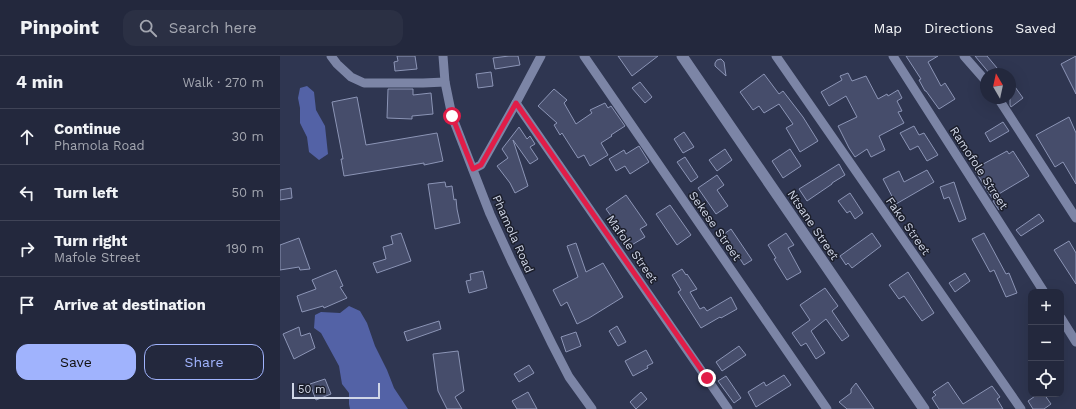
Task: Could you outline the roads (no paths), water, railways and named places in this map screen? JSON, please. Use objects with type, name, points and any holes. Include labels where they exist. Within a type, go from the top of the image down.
[{"type":"street","points":[[331,56],[337,64],[352,77],[364,83],[423,84],[445,82]]},
{"type":"street","name":"Phamola Road","points":[[443,56],[445,82],[452,116],[490,214],[548,337],[569,377],[592,409]]},
{"type":"street","points":[[473,169],[481,165],[541,56]]},
{"type":"street","name":"Sekese Street","points":[[584,56],[827,409]]},
{"type":"street","name":"Ntsane Street","points":[[682,56],[924,409]]},
{"type":"street","name":"Fako Street","points":[[776,56],[1021,409]]},
{"type":"street","name":"Ramofole Street","points":[[893,56],[1042,289]]},
{"type":"street","points":[[964,56],[980,74]]},
{"type":"street","name":"Mafole Street","points":[[516,103],[728,409]]},
{"type":"street","points":[[1002,104],[1076,218]]},
{"type":"street","points":[[1064,323],[1076,342]]}]
